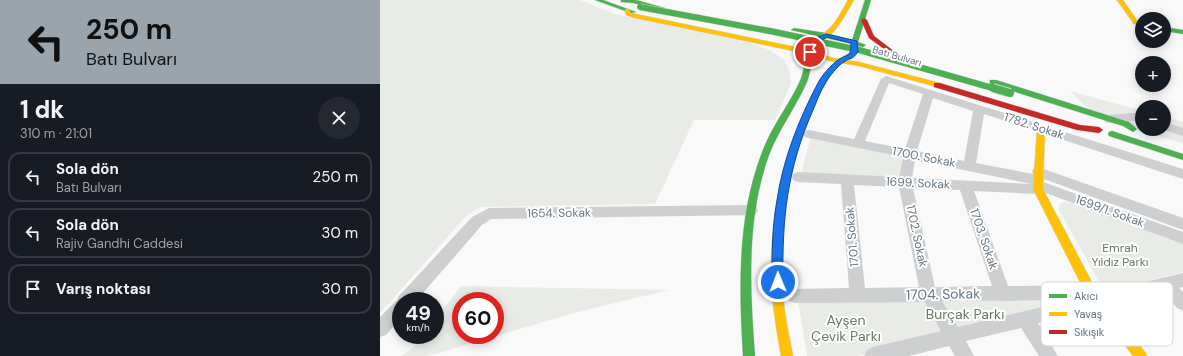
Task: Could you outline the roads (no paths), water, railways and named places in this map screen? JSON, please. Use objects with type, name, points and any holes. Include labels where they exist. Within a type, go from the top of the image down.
[{"type":"main road","name":"Batı Bulvarı","points":[[598,0],[633,10],[860,57],[990,95],[1183,157]]},
{"type":"main road","name":"Batı Bulvarı","points":[[622,0],[633,10],[775,32],[859,50],[1137,130],[1126,124],[1109,119]]},
{"type":"main road","points":[[622,0],[789,30],[826,35],[855,42],[1020,90],[1109,119]]},
{"type":"main road","points":[[749,356],[745,284],[747,244],[751,210],[766,155],[776,129],[805,78],[810,52],[814,42],[826,35],[838,23],[851,0]]},
{"type":"main road","points":[[787,356],[778,296],[777,254],[781,199],[792,155],[818,90],[822,81],[841,60],[850,58],[854,52],[855,42],[868,0]]},
{"type":"main road","points":[[1120,0],[1135,17]]},
{"type":"main road","points":[[633,10],[628,14],[810,52],[820,57],[875,68],[921,80],[1080,128],[1099,130]]},
{"type":"main road","points":[[789,30],[823,25],[844,14]]},
{"type":"main road","points":[[862,18],[871,37],[892,53]]},
{"type":"main road","points":[[1171,27],[1183,29]]},
{"type":"main road","points":[[1171,30],[1183,32]]},
{"type":"main road","points":[[758,41],[790,58]]},
{"type":"main road","points":[[798,68],[805,78]]},
{"type":"main road","points":[[855,72],[875,68]]},
{"type":"main road","points":[[818,90],[836,81]]},
{"type":"main road","points":[[1041,128],[1038,182],[1087,282]]},
{"type":"main road","points":[[1133,346],[1141,356]]},
{"type":"street","name":"1782. Sokak","points":[[858,144],[886,79],[1183,174]]},
{"type":"street","name":"1702. Sokak","points":[[929,93],[910,154],[905,182],[929,294],[955,336],[965,356]]},
{"type":"street","points":[[969,166],[979,109]]},
{"type":"street","points":[[1109,119],[1135,117]]},
{"type":"street","points":[[1171,128],[1183,132]]},
{"type":"street","name":"1700. Sokak","points":[[809,134],[969,166],[1038,182]]},
{"type":"street","name":"1699. Sokak","points":[[798,177],[966,185],[1038,182]]},
{"type":"street","name":"1701. Sokak","points":[[847,179],[858,295]]},
{"type":"street","name":"1699/1. Sokak","points":[[1038,182],[1183,224]]},
{"type":"street","name":"1699/1. Sokak","points":[[1038,182],[1183,238]]},
{"type":"street","name":"1703. Sokak","points":[[966,185],[1002,293]]},
{"type":"street","name":"1654. Sokak","points":[[413,292],[477,221],[489,214],[751,210]]},
{"type":"street","points":[[1173,282],[1183,280]]},
{"type":"street","points":[[1173,292],[1183,303]]},
{"type":"street","name":"1704. Sokak","points":[[795,296],[1002,293],[1041,295]]},
{"type":"street","points":[[879,355],[1041,313]]},
{"type":"street","points":[[380,329],[392,316]]},
{"type":"street","points":[[1025,318],[1041,343]]},
{"type":"street","points":[[1043,346],[1049,356]]},
{"type":"park label","name":"Emrah Yıldız Parkı","points":[[1120,255]]},
{"type":"park label","name":"Burçak Parkı","points":[[965,314]]},
{"type":"park label","name":"Ayşen Çevik Parkı","points":[[846,328]]}]
